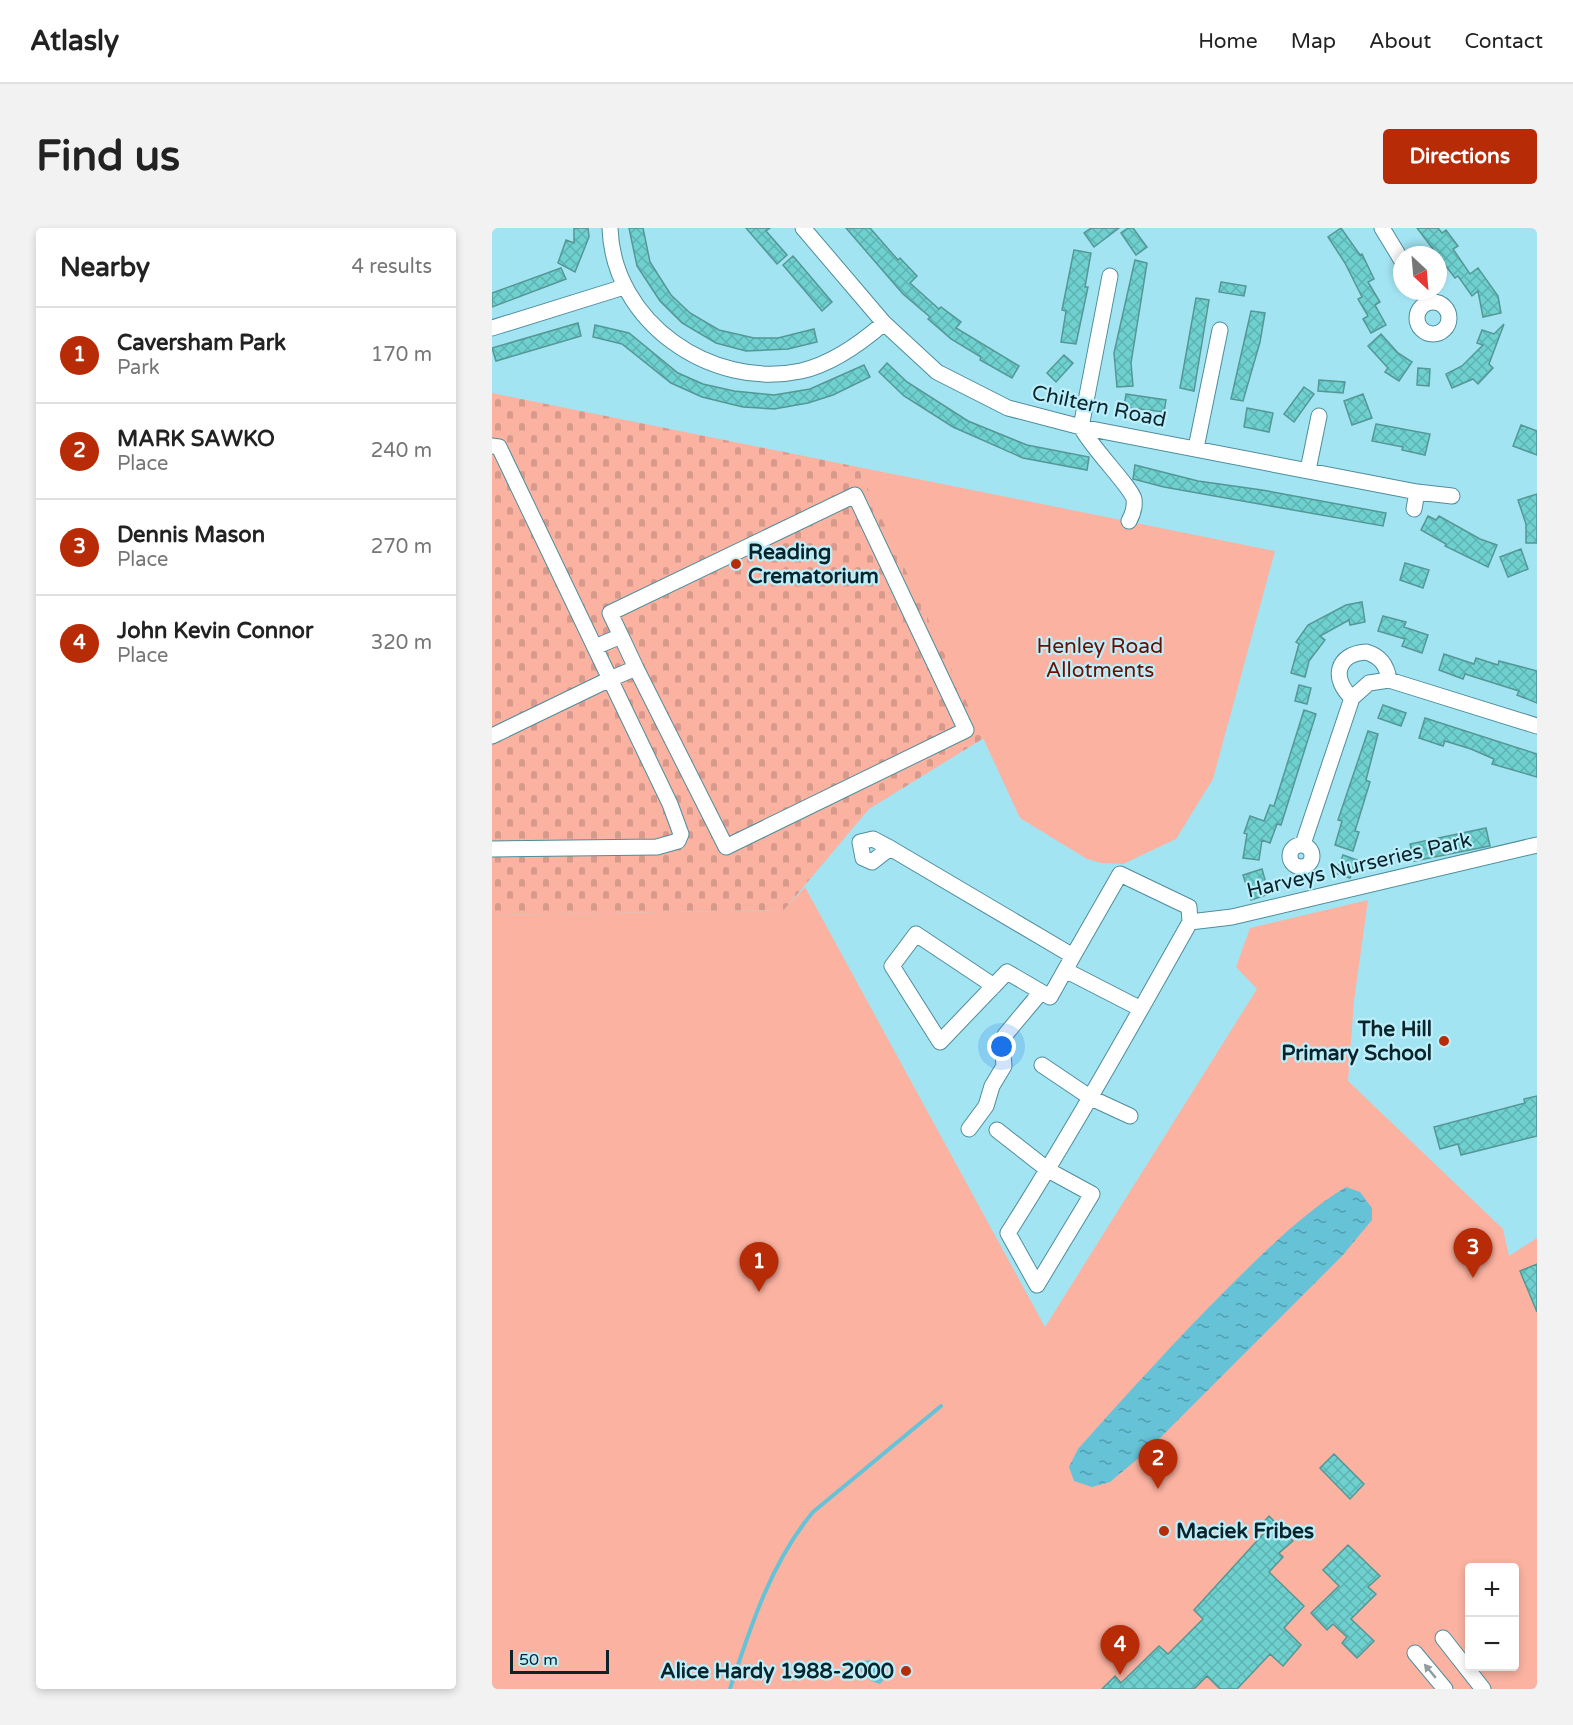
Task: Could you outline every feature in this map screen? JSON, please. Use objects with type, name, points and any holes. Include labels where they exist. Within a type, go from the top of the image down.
[{"type":"street","points":[[610,228],[610,250],[624,287],[653,326],[687,352],[724,369],[757,375],[802,370],[837,357],[884,323]]},
{"type":"street","name":"Chiltern Road","points":[[803,228],[884,323],[937,372],[1008,408],[1081,428],[1197,448],[1417,492],[1452,496]]},
{"type":"street","points":[[1382,228],[1393,246]]},
{"type":"street","points":[[1110,276],[1081,428],[1090,444],[1131,494],[1133,513],[1129,521]]},
{"type":"street","points":[[492,328],[624,287]]},
{"type":"street","points":[[1197,448],[1220,330]]},
{"type":"street","points":[[1308,470],[1319,416]]},
{"type":"street","points":[[492,849],[657,847],[678,841],[681,834],[680,826],[596,647],[494,448]]},
{"type":"street","points":[[1414,509],[1417,492]]},
{"type":"street","points":[[855,495],[966,730],[726,847],[636,668],[610,613],[855,495]]},
{"type":"street","points":[[596,647],[621,636]]},
{"type":"street","points":[[1352,698],[1341,685],[1339,675],[1346,658],[1355,653],[1374,655],[1388,669],[1389,680]]},
{"type":"street","points":[[492,736],[636,668]]},
{"type":"street","points":[[1303,844],[1352,698],[1369,683],[1389,680],[1537,726]]},
{"type":"street","name":"Harveys Nurseries Park","points":[[1190,922],[1232,916],[1537,845]]},
{"type":"street","points":[[890,848],[1141,1009]]},
{"type":"street","points":[[994,986],[916,934],[892,966],[940,1042],[994,986],[1007,972],[1050,998],[1120,874],[1189,907],[1190,922],[1091,1098],[1048,1170],[1008,1233],[1037,1285],[1092,1194],[1048,1170],[997,1130]]},
{"type":"street","points":[[969,1129],[986,1106],[992,1086],[1004,1066],[1002,1042],[1005,1035],[1041,992]]},
{"type":"street","points":[[1042,1065],[1091,1098],[1130,1116]]},
{"type":"street","points":[[1443,1638],[1483,1689]]},
{"type":"street","points":[[1414,1653],[1445,1689]]},
{"type":"green space","points":[[492,393],[858,467],[984,738],[869,809],[784,910],[492,915]]},
{"type":"green space","name":"Henley Road Allotments","points":[[858,467],[1275,551],[1213,779],[1176,839],[1123,864],[1101,863],[1087,859],[1020,818]]},
{"type":"green space","points":[[805,887],[1045,1327],[1257,989],[1236,967],[1250,928],[1368,900],[1354,1001],[1348,1081],[1503,1229],[1509,1256],[1537,1238],[1537,1689],[492,1689],[492,915],[784,910]]},
{"type":"water","points":[[1346,1187],[1360,1192],[1372,1208],[1372,1220],[1342,1256],[1147,1451],[1110,1482],[1092,1487],[1074,1481],[1069,1467],[1078,1449],[1152,1367],[1270,1247],[1314,1209]]},
{"type":"water","points":[[870,1660],[882,1668],[886,1677],[880,1684],[866,1678],[860,1669],[859,1665],[863,1661]]},
{"type":"building","points":[[574,228],[588,228],[589,237],[575,272],[558,263],[566,240],[574,243]]},
{"type":"building","points":[[629,228],[643,228],[650,262],[671,295],[690,313],[719,330],[754,338],[778,338],[814,329],[817,342],[788,349],[746,351],[716,343],[682,323],[660,301],[637,266]]},
{"type":"building","points":[[746,228],[770,228],[766,231],[787,255],[777,264]]},
{"type":"building","points":[[846,228],[870,228],[898,260],[900,258],[917,276],[910,283],[939,309],[941,307],[961,322],[956,328],[1019,366],[1012,378],[980,360],[981,357],[951,339],[928,319],[930,317],[903,294]]},
{"type":"building","points":[[1091,228],[1119,228],[1094,247],[1084,233]]},
{"type":"building","points":[[1128,228],[1133,228],[1147,247],[1136,255],[1121,233]]},
{"type":"building","points":[[1341,228],[1360,255],[1362,254],[1374,279],[1368,282],[1380,302],[1375,305],[1386,325],[1371,333],[1363,319],[1368,316],[1358,299],[1362,297],[1345,263],[1328,237]]},
{"type":"building","points":[[1417,228],[1438,228],[1442,233],[1446,230],[1458,246],[1453,249],[1470,274],[1478,268],[1498,296],[1501,313],[1483,317],[1478,291],[1472,296],[1458,276],[1455,278],[1447,267],[1447,246],[1431,246]]},
{"type":"building","points":[[1074,250],[1091,253],[1085,287],[1088,287],[1076,344],[1061,342],[1066,311],[1062,310]]},
{"type":"building","points":[[793,256],[832,302],[822,311],[783,265]]},
{"type":"building","points":[[1135,260],[1147,263],[1131,363],[1133,386],[1117,387],[1114,353]]},
{"type":"building","points":[[561,268],[566,279],[492,307],[492,293]]},
{"type":"building","points":[[1221,282],[1246,286],[1244,296],[1219,292]]},
{"type":"building","points":[[1196,298],[1209,300],[1194,391],[1180,388]]},
{"type":"building","points":[[1251,311],[1265,313],[1260,342],[1243,401],[1231,399]]},
{"type":"building","points":[[578,323],[581,336],[496,361],[492,348]]},
{"type":"building","points":[[1504,324],[1489,364],[1493,368],[1478,384],[1473,379],[1452,388],[1446,374],[1462,366],[1483,345],[1477,343],[1482,330],[1494,334]]},
{"type":"building","points":[[595,325],[629,333],[678,373],[703,384],[734,391],[774,395],[810,389],[864,365],[870,377],[833,395],[808,403],[774,409],[743,407],[702,397],[671,383],[622,344],[593,337]]},
{"type":"building","points":[[1381,334],[1398,353],[1412,362],[1399,381],[1385,372],[1388,368],[1368,346]]},
{"type":"building","points":[[1064,355],[1073,363],[1056,382],[1047,373]]},
{"type":"building","points":[[887,363],[907,382],[968,421],[1027,445],[1089,457],[1087,470],[1023,458],[953,427],[904,396],[879,372]]},
{"type":"building","points":[[1418,368],[1430,369],[1429,386],[1417,385]]},
{"type":"building","points":[[1319,380],[1345,382],[1343,393],[1318,391]]},
{"type":"building","points":[[1304,387],[1314,394],[1294,422],[1284,414]]},
{"type":"building","points":[[1126,394],[1166,400],[1164,412],[1124,407]]},
{"type":"building","points":[[1363,394],[1372,418],[1352,425],[1344,401]]},
{"type":"building","points":[[1247,408],[1273,413],[1269,432],[1244,427]]},
{"type":"building","points":[[1376,424],[1430,434],[1425,455],[1402,450],[1403,447],[1372,441]]},
{"type":"building","points":[[1521,425],[1537,431],[1537,455],[1513,446]]},
{"type":"building","points":[[1135,465],[1198,481],[1262,490],[1386,513],[1383,526],[1164,487],[1133,479]]},
{"type":"building","points":[[1537,494],[1537,543],[1526,543],[1526,524],[1518,500]]},
{"type":"building","points":[[1428,516],[1436,520],[1439,516],[1480,539],[1497,545],[1488,567],[1445,546],[1446,544],[1421,530]]},
{"type":"building","points":[[1521,549],[1528,569],[1508,577],[1500,557]]},
{"type":"building","points":[[1405,563],[1429,570],[1423,588],[1400,580]]},
{"type":"building","points":[[1362,602],[1365,622],[1350,625],[1349,620],[1320,636],[1325,640],[1309,661],[1305,677],[1291,673],[1299,644],[1296,642],[1308,625],[1346,605]]},
{"type":"building","points":[[1383,616],[1406,622],[1404,627],[1428,635],[1422,653],[1402,646],[1405,639],[1378,631]]},
{"type":"building","points":[[1444,654],[1474,664],[1476,658],[1498,665],[1499,661],[1537,671],[1537,703],[1517,695],[1519,691],[1465,674],[1463,679],[1439,670]]},
{"type":"building","points":[[1299,685],[1311,688],[1307,704],[1295,701]]},
{"type":"building","points":[[1383,705],[1406,713],[1401,726],[1378,718]]},
{"type":"building","points":[[1304,710],[1316,714],[1281,825],[1277,824],[1270,843],[1262,840],[1259,860],[1243,858],[1247,834],[1244,833],[1250,816],[1264,821],[1270,805],[1274,806]]},
{"type":"building","points":[[1425,718],[1537,754],[1537,777],[1492,764],[1494,759],[1471,749],[1445,741],[1443,746],[1419,738]]},
{"type":"building","points":[[1368,731],[1378,734],[1366,780],[1370,782],[1355,831],[1359,832],[1353,851],[1335,845],[1342,821],[1338,820]]},
{"type":"building","points":[[1486,828],[1490,846],[1414,861],[1410,844]]},
{"type":"building","points":[[1343,855],[1357,860],[1350,878],[1336,873]]},
{"type":"building","points":[[1262,869],[1269,894],[1251,900],[1243,875]]},
{"type":"building","points":[[1537,1096],[1537,1136],[1461,1155],[1458,1144],[1440,1149],[1434,1127],[1525,1103],[1524,1099]]},
{"type":"building","points":[[1537,1264],[1537,1312],[1520,1271]]},
{"type":"building","points":[[1334,1454],[1364,1484],[1350,1499],[1320,1468]]},
{"type":"building","points":[[1269,1516],[1293,1541],[1279,1553],[1283,1557],[1269,1572],[1304,1606],[1284,1628],[1301,1645],[1283,1666],[1270,1654],[1237,1689],[1220,1689],[1207,1676],[1194,1689],[1102,1689],[1115,1676],[1121,1683],[1159,1646],[1168,1654],[1203,1619],[1194,1610],[1266,1531],[1260,1526]]},
{"type":"building","points":[[1348,1545],[1380,1576],[1368,1587],[1376,1594],[1351,1619],[1374,1641],[1357,1658],[1342,1643],[1347,1637],[1333,1624],[1327,1630],[1311,1613],[1339,1586],[1323,1570]]},
{"type":"waterway","points":[[730,1689],[763,1596],[798,1531],[813,1512],[941,1406]]},
{"type":"place","name":"Reading Crematorium","points":[[736,564]]},
{"type":"place","name":"The Hill Primary School","points":[[1444,1041]]},
{"type":"place","name":"Dennis Mason","points":[[1473,1278]]},
{"type":"place","name":"Caversham Park","points":[[759,1292]]},
{"type":"place","name":"MARK SAWKO","points":[[1158,1489]]},
{"type":"place","name":"Maciek Fribes","points":[[1164,1531]]},
{"type":"place","name":"Alice Hardy 1988-2000","points":[[906,1671]]},
{"type":"place","name":"John Kevin Connor","points":[[1120,1675]]}]
